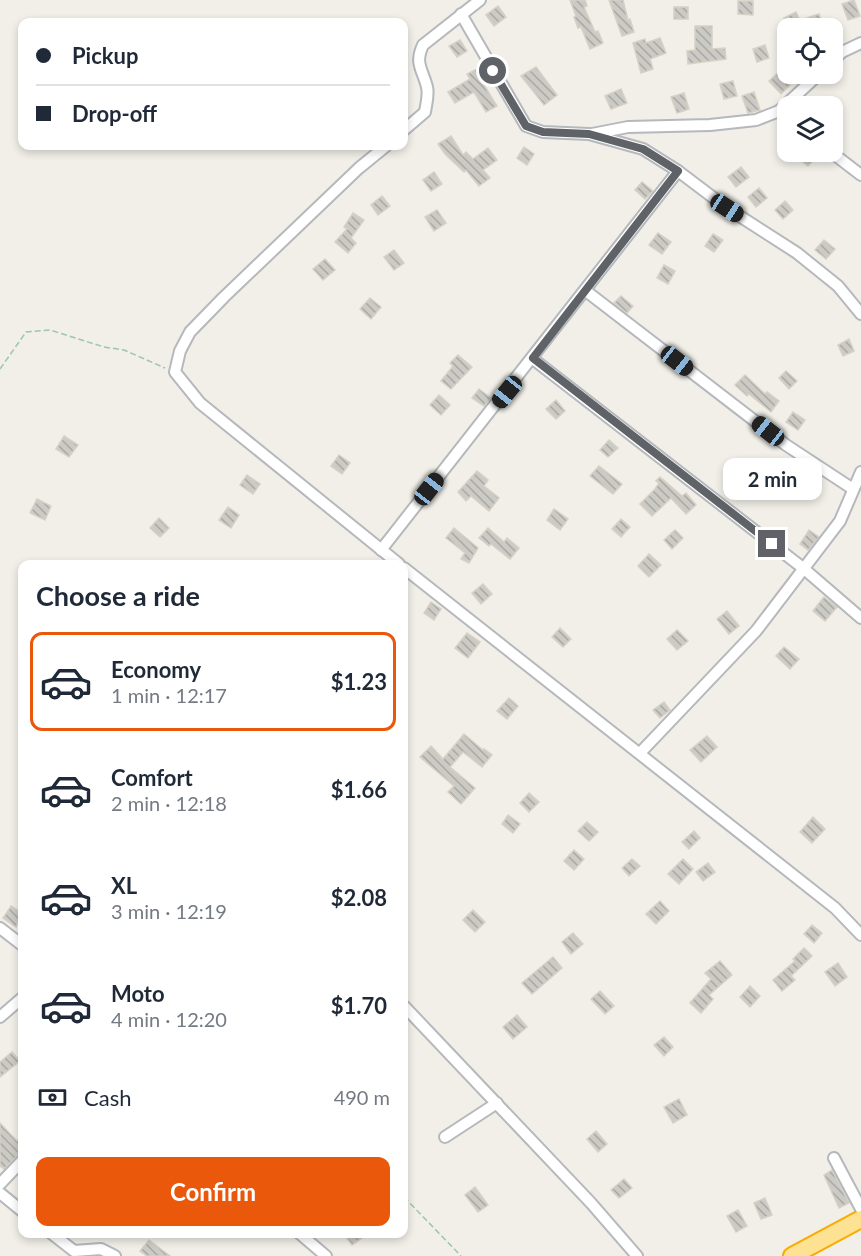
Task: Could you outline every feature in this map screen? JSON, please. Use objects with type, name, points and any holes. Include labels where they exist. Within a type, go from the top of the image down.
[{"type":"highway","points":[[792,1256],[811,1252],[861,1219]]},
{"type":"street","points":[[408,127],[425,112],[428,89],[418,54],[423,45],[480,0]]},
{"type":"street","points":[[460,14],[526,126],[543,132],[589,134],[628,127],[710,125],[777,115]]},
{"type":"street","points":[[843,52],[861,43]]},
{"type":"street","points":[[799,96],[810,84]]},
{"type":"street","points":[[589,134],[643,149],[678,171],[727,208],[797,253],[838,286],[861,314]]},
{"type":"street","points":[[381,150],[359,168],[190,332],[180,351],[175,372],[200,403],[394,560]]},
{"type":"street","points":[[843,161],[861,175]]},
{"type":"street","points":[[381,550],[678,171]]},
{"type":"street","points":[[586,291],[786,445],[853,489]]},
{"type":"street","points":[[533,358],[803,568],[861,618]]},
{"type":"street","points":[[640,753],[756,632],[840,522],[861,472]]},
{"type":"street","points":[[408,571],[835,908],[861,935]]},
{"type":"street","points":[[0,928],[18,942]]},
{"type":"street","points":[[0,1017],[18,1001]]},
{"type":"street","points":[[408,1010],[591,1203],[637,1256]]},
{"type":"street","points":[[445,1137],[497,1103]]},
{"type":"street","points":[[834,1158],[861,1209]]},
{"type":"street","points":[[0,1184],[18,1165]]},
{"type":"street","points":[[0,1193],[18,1208]]},
{"type":"street","points":[[57,1238],[74,1251],[101,1249],[115,1256]]},
{"type":"street","points":[[305,1238],[326,1256]]},
{"type":"path","points":[[0,369],[26,332],[50,330],[104,347],[124,350],[175,372]]},
{"type":"path","points":[[408,1201],[461,1256]]},
{"type":"building","points":[[570,0],[585,0],[587,6],[584,7],[595,32],[598,31],[603,43],[590,49],[581,27],[578,28]]},
{"type":"building","points":[[609,0],[623,0],[634,32],[622,36]]},
{"type":"building","points":[[854,0],[860,16],[848,20],[842,4]]},
{"type":"building","points":[[738,1],[753,1],[753,15],[738,14]]},
{"type":"building","points":[[498,6],[506,17],[494,26],[486,15]]},
{"type":"building","points":[[674,7],[688,7],[688,19],[674,19]]},
{"type":"building","points":[[796,12],[799,18],[784,18]]},
{"type":"building","points":[[819,14],[820,18],[807,18]]},
{"type":"building","points":[[695,26],[712,26],[712,49],[725,48],[726,59],[688,64],[687,51],[695,50]]},
{"type":"building","points":[[660,38],[666,53],[650,59],[653,69],[641,73],[633,43],[645,39],[646,43]]},
{"type":"building","points":[[460,40],[467,51],[457,57],[449,46]]},
{"type":"building","points":[[765,45],[769,58],[757,62],[753,49]]},
{"type":"building","points":[[536,67],[557,95],[544,105],[521,76]]},
{"type":"building","points":[[479,68],[485,78],[481,80],[497,106],[486,112],[474,92],[455,103],[448,92],[470,79],[467,74]]},
{"type":"building","points":[[777,74],[777,84],[790,85],[781,94],[769,81]]},
{"type":"building","points":[[733,81],[737,96],[724,99],[720,84]]},
{"type":"building","points":[[621,89],[627,103],[611,109],[605,96]]},
{"type":"building","points":[[754,92],[760,110],[748,113],[742,96]]},
{"type":"building","points":[[684,93],[689,109],[677,113],[671,97]]},
{"type":"building","points":[[451,136],[463,155],[466,152],[473,159],[488,148],[497,160],[483,170],[490,178],[479,186],[466,170],[464,172],[445,154],[438,144]]},
{"type":"building","points":[[524,147],[534,154],[527,165],[517,158]]},
{"type":"building","points":[[741,167],[749,177],[736,187],[728,177]]},
{"type":"building","points":[[434,172],[442,184],[431,191],[423,180]]},
{"type":"building","points":[[642,182],[653,191],[645,199],[635,190]]},
{"type":"building","points":[[759,188],[767,198],[756,207],[748,197]]},
{"type":"building","points":[[382,196],[390,206],[378,215],[371,205]]},
{"type":"building","points":[[785,201],[793,210],[783,219],[775,210]]},
{"type":"building","points":[[437,210],[446,223],[434,231],[425,217]]},
{"type":"building","points":[[353,213],[364,220],[351,238],[356,243],[348,253],[335,242],[347,229],[344,227]]},
{"type":"building","points":[[658,233],[671,242],[662,254],[649,245]]},
{"type":"building","points":[[713,234],[723,240],[714,252],[705,246]]},
{"type":"building","points":[[824,240],[835,249],[826,259],[815,250]]},
{"type":"building","points":[[394,250],[404,263],[394,270],[384,257]]},
{"type":"building","points":[[325,259],[335,270],[323,280],[313,269]]},
{"type":"building","points":[[664,265],[675,271],[668,284],[657,278]]},
{"type":"building","points":[[621,296],[633,306],[627,313],[614,303]]},
{"type":"building","points":[[370,298],[381,307],[371,319],[360,309]]},
{"type":"building","points":[[849,339],[854,351],[843,356],[838,345]]},
{"type":"building","points":[[458,355],[472,367],[451,389],[441,381],[453,366],[450,363]]},
{"type":"building","points":[[786,371],[797,381],[789,389],[779,378]]},
{"type":"building","points":[[745,375],[765,394],[767,392],[779,401],[771,412],[735,385]]},
{"type":"building","points":[[479,389],[491,398],[484,406],[472,398]]},
{"type":"building","points":[[439,395],[450,405],[441,415],[430,405]]},
{"type":"building","points":[[556,400],[565,411],[556,419],[546,409]]},
{"type":"building","points":[[793,412],[805,420],[798,430],[786,422]]},
{"type":"building","points":[[64,436],[78,445],[69,457],[56,449]]},
{"type":"building","points":[[609,440],[618,448],[608,457],[600,450]]},
{"type":"building","points":[[339,455],[350,463],[342,474],[331,466]]},
{"type":"building","points":[[599,466],[622,484],[613,494],[590,476]]},
{"type":"building","points":[[477,471],[488,480],[484,486],[499,498],[489,511],[471,496],[466,501],[458,492]]},
{"type":"building","points":[[247,475],[260,484],[253,494],[240,485]]},
{"type":"building","points":[[660,477],[682,496],[686,493],[696,505],[686,514],[671,498],[652,516],[640,504],[655,489],[659,483],[656,481]]},
{"type":"building","points":[[37,499],[51,506],[45,520],[30,513]]},
{"type":"building","points":[[228,507],[239,515],[231,528],[219,520]]},
{"type":"building","points":[[554,509],[568,519],[560,530],[547,520]]},
{"type":"building","points":[[159,518],[169,528],[160,537],[150,528]]},
{"type":"building","points":[[621,519],[630,527],[621,537],[612,529]]},
{"type":"building","points":[[454,528],[478,548],[469,563],[461,559],[465,553],[446,538]]},
{"type":"building","points":[[488,528],[504,542],[507,538],[519,548],[510,559],[479,538]]},
{"type":"building","points":[[675,530],[683,538],[672,549],[664,540]]},
{"type":"building","points":[[809,530],[819,537],[808,550],[800,544]]},
{"type":"building","points":[[649,554],[661,565],[649,577],[638,566]]},
{"type":"building","points":[[483,584],[492,594],[481,604],[472,593]]},
{"type":"building","points":[[824,597],[837,607],[825,621],[813,611]]},
{"type":"building","points":[[431,602],[441,609],[434,620],[424,613]]},
{"type":"building","points":[[727,611],[739,626],[729,634],[717,619]]},
{"type":"building","points":[[560,628],[571,639],[563,647],[552,637]]},
{"type":"building","points":[[677,630],[688,641],[677,650],[667,639]]},
{"type":"building","points":[[467,633],[480,642],[468,658],[455,648]]},
{"type":"building","points":[[784,647],[799,659],[790,669],[776,656]]},
{"type":"building","points":[[509,698],[518,706],[507,719],[497,711]]},
{"type":"building","points":[[664,702],[670,710],[660,718],[653,710]]},
{"type":"building","points":[[464,734],[492,755],[482,767],[463,752],[450,767],[475,788],[461,804],[448,792],[454,786],[420,757],[431,746],[443,759]]},
{"type":"building","points":[[707,736],[717,747],[701,762],[690,750]]},
{"type":"building","points":[[529,793],[539,802],[529,812],[520,803]]},
{"type":"building","points":[[508,815],[520,824],[513,833],[502,824]]},
{"type":"building","points":[[813,817],[825,829],[812,843],[800,832]]},
{"type":"building","points":[[587,822],[598,832],[589,841],[578,831]]},
{"type":"building","points":[[694,831],[700,838],[689,849],[682,842]]},
{"type":"building","points":[[574,850],[584,859],[574,870],[564,861]]},
{"type":"building","points":[[632,859],[640,866],[629,876],[622,868]]},
{"type":"building","points":[[683,859],[693,869],[679,884],[668,874]]},
{"type":"building","points":[[708,863],[715,872],[703,881],[696,872]]},
{"type":"building","points":[[660,901],[669,911],[656,924],[646,914]]},
{"type":"building","points":[[11,906],[18,910],[16,927],[3,918]]},
{"type":"building","points":[[473,910],[485,922],[475,932],[463,920]]},
{"type":"building","points":[[812,925],[822,933],[814,943],[804,934]]},
{"type":"building","points":[[573,933],[583,944],[571,954],[562,942]]},
{"type":"building","points":[[804,948],[812,956],[791,976],[795,980],[782,991],[773,980],[795,961],[793,959]]},
{"type":"building","points":[[553,957],[562,968],[532,994],[522,983]]},
{"type":"building","points":[[720,961],[732,975],[709,995],[713,999],[701,1013],[690,1003],[711,979],[705,973]]},
{"type":"building","points":[[838,963],[847,977],[835,986],[825,972]]},
{"type":"building","points":[[750,986],[760,996],[750,1007],[740,997]]},
{"type":"building","points":[[600,991],[614,1006],[605,1014],[591,999]]},
{"type":"building","points":[[517,1015],[527,1027],[513,1039],[503,1027]]},
{"type":"building","points":[[664,1037],[673,1047],[664,1056],[654,1045]]},
{"type":"building","points":[[12,1052],[18,1059],[18,1063],[0,1077],[0,1062]]},
{"type":"building","points":[[679,1099],[687,1115],[673,1123],[664,1107]]},
{"type":"building","points":[[0,1123],[18,1140],[18,1156],[4,1169],[0,1166]]},
{"type":"building","points":[[596,1131],[607,1144],[598,1152],[587,1139]]},
{"type":"building","points":[[832,1170],[849,1203],[839,1208],[824,1175]]},
{"type":"building","points":[[624,1179],[632,1188],[619,1198],[611,1190]]},
{"type":"building","points":[[475,1187],[488,1205],[478,1212],[465,1195]]},
{"type":"building","points":[[765,1198],[772,1215],[761,1219],[754,1203]]},
{"type":"building","points":[[738,1210],[747,1226],[736,1232],[727,1216]]},
{"type":"building","points":[[347,1238],[362,1238],[352,1245]]},
{"type":"building","points":[[149,1240],[170,1256],[147,1256],[140,1251]]},
{"type":"route","points":[[493,71],[526,126],[543,132],[589,134],[643,149],[678,171],[533,358],[772,544]]}]
